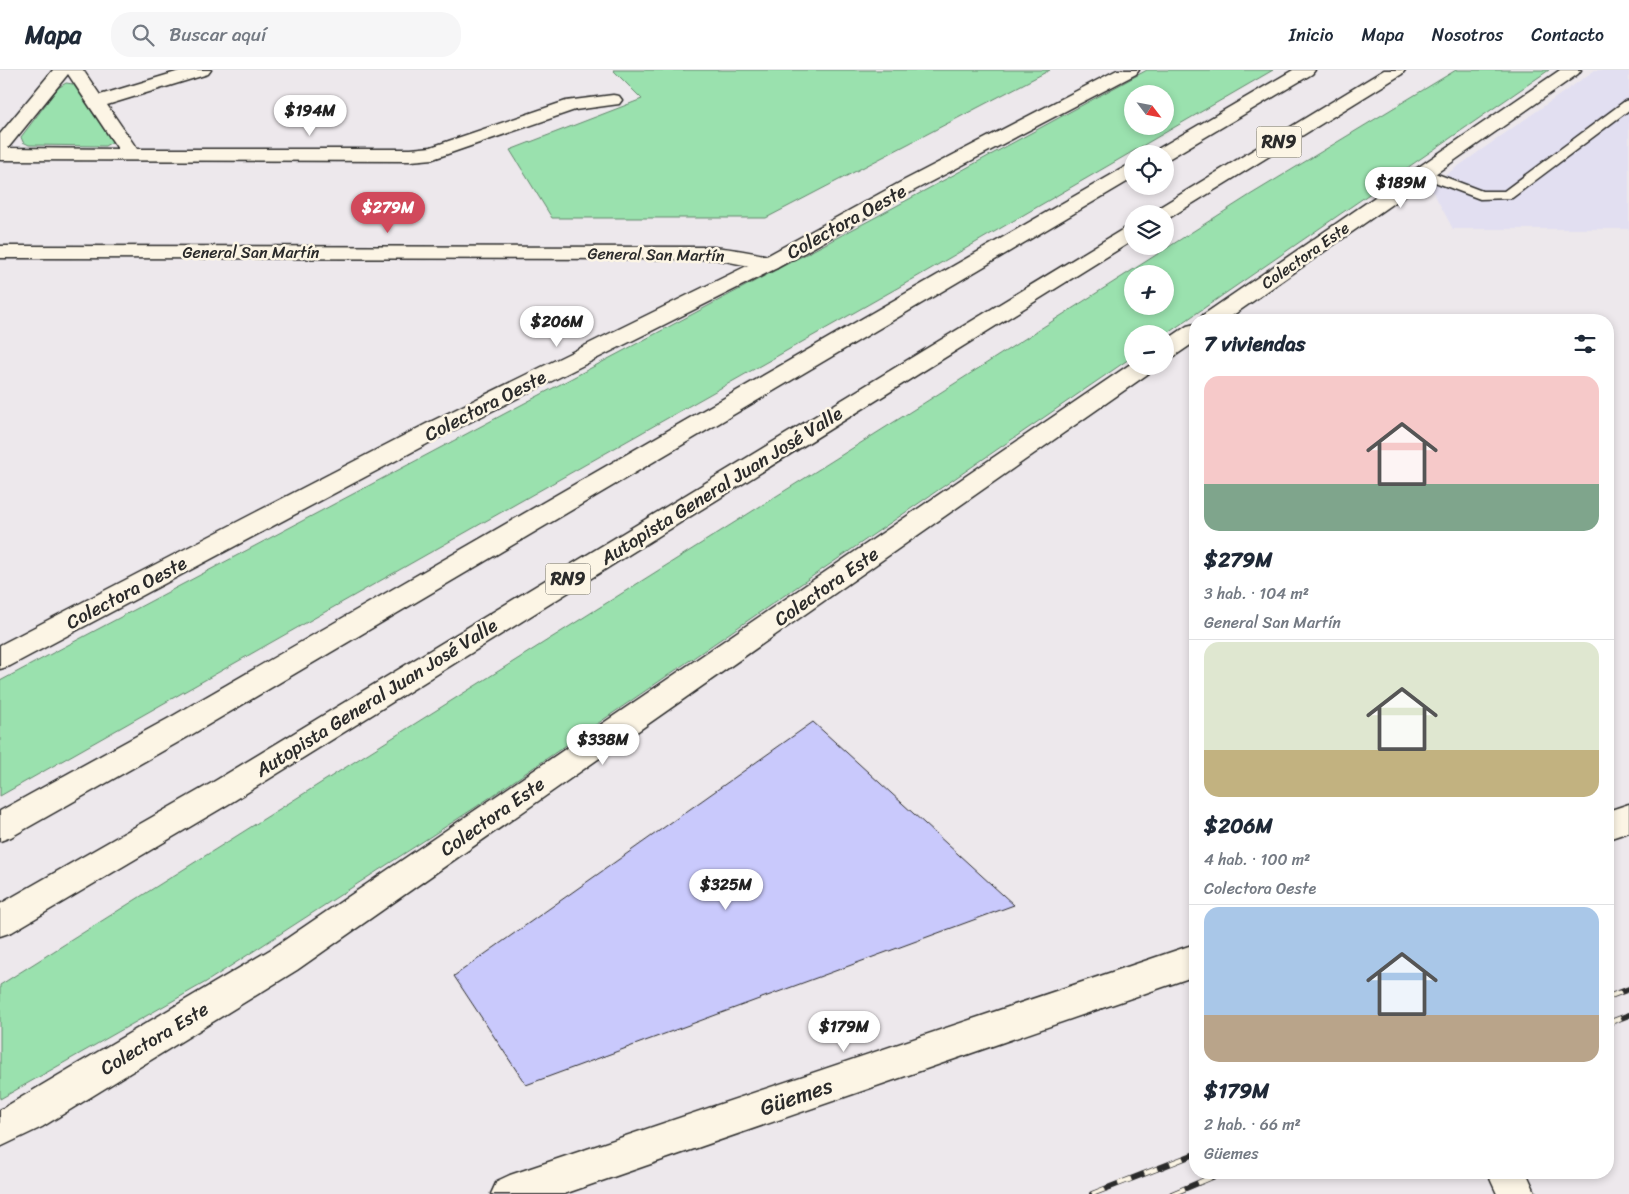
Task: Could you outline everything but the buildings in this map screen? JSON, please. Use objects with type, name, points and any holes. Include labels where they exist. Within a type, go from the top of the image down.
[{"type":"main road","points":[[0,146],[62,70]]},
{"type":"main road","points":[[74,70],[131,153]]},
{"type":"main road","points":[[97,102],[202,70]]},
{"type":"main road","name":"Colectora Oeste","points":[[0,658],[434,430],[770,263],[906,187],[1130,70]]},
{"type":"main road","name":"RN9","points":[[1174,147],[1306,70]]},
{"type":"main road","name":"RN9","points":[[1174,207],[1396,70]]},
{"type":"main road","name":"Colectora Este","points":[[1220,314],[1572,70]]},
{"type":"main road","points":[[0,154],[411,155],[433,153],[572,105],[613,100]]},
{"type":"main road","points":[[0,827],[181,726],[1124,176]]},
{"type":"main road","name":"Autopista General Juan José Valle","points":[[0,921],[221,793],[1124,237]]},
{"type":"main road","name":"General San Martín","points":[[0,252],[713,253],[739,256],[770,263]]},
{"type":"main road","points":[[1174,346],[1189,335]]},
{"type":"main road","name":"Colectora Este","points":[[0,1145],[14,1122],[285,959],[1131,375]]},
{"type":"main road","points":[[1614,823],[1629,818]]},
{"type":"main road","name":"Güemes","points":[[510,1194],[1189,962]]},
{"type":"main road","points":[[1509,1179],[1518,1194]]},
{"type":"lane","points":[[1424,172],[1480,195],[1507,195],[1629,104]]},
{"type":"shaded area","points":[[1595,70],[1629,70],[1629,229],[1453,229],[1430,186]]},
{"type":"green space","points":[[613,70],[1050,70],[766,218],[552,218],[510,150],[642,99]]},
{"type":"green space","points":[[1147,70],[1273,70],[1174,128],[1174,85],[1124,85],[1124,135],[1161,135],[1144,145],[1124,145],[1124,157],[908,282],[0,796],[0,681],[876,217]]},
{"type":"green space","points":[[1456,70],[1549,70],[1195,314],[1189,314],[1189,318],[1174,329],[1174,325],[1124,325],[1124,362],[476,807],[206,982],[0,1099],[0,985],[1124,275],[1124,315],[1174,315],[1174,265],[1140,265],[1156,255],[1174,255],[1174,244]]},
{"type":"green space","points":[[66,83],[73,84],[112,142],[105,146],[29,145],[23,142],[21,137],[58,88]]},
{"type":"railway","points":[[1614,995],[1629,989]]},
{"type":"railway","points":[[1614,1021],[1629,1015]]},
{"type":"railway","points":[[1092,1194],[1189,1156]]},
{"type":"railway","points":[[1172,1194],[1207,1179]]}]
